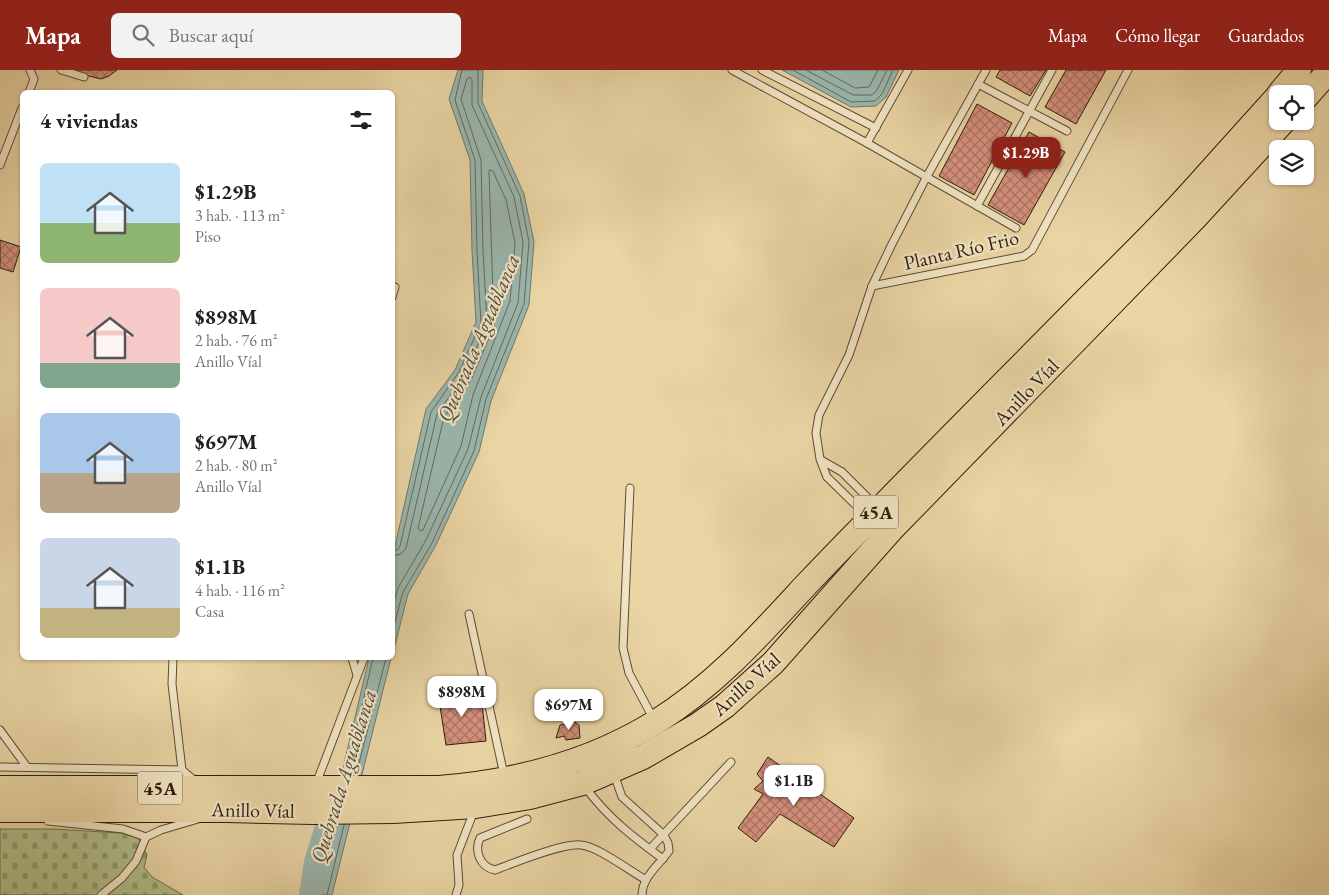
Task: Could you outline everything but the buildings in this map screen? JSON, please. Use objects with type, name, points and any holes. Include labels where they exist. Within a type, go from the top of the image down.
[{"type":"highway","name":"Anillo Víal","points":[[1286,85],[1299,70]]},
{"type":"highway","points":[[1314,88],[1329,71]]},
{"type":"highway","name":"Anillo Víal","points":[[394,799],[439,788],[472,786],[505,780],[583,758],[608,748],[656,722],[689,700],[721,675],[875,514],[1176,209],[1269,105]]},
{"type":"highway","name":"Anillo Víal","points":[[0,788],[202,788],[394,799],[476,806],[530,797],[583,783],[643,757],[698,725],[737,695],[773,663],[891,530],[1196,218],[1276,130]]},
{"type":"highway","name":"Anillo Víal","points":[[10,814],[227,810],[316,796]]},
{"type":"lane","points":[[30,70],[34,79],[30,90]]},
{"type":"lane","points":[[61,70],[84,77]]},
{"type":"lane","points":[[732,70],[867,143],[1016,228]]},
{"type":"lane","points":[[762,70],[876,128]]},
{"type":"lane","points":[[867,143],[908,70]]},
{"type":"lane","name":"Planta Río Frio","points":[[875,514],[827,477],[820,460],[816,434],[819,415],[849,355],[872,286],[926,178],[986,70]]},
{"type":"lane","points":[[977,206],[1052,70]]},
{"type":"lane","name":"Planta Río Frio","points":[[872,286],[1024,256],[1032,250],[1128,70]]},
{"type":"lane","points":[[978,84],[1067,131]]},
{"type":"lane","points":[[0,164],[20,113]]},
{"type":"lane","points":[[820,460],[842,472],[875,514]]},
{"type":"lane","points":[[630,488],[623,648],[629,673],[656,722]]},
{"type":"lane","points":[[469,614],[505,780]]},
{"type":"lane","points":[[173,660],[172,684],[182,770]]},
{"type":"lane","points":[[353,660],[358,675]]},
{"type":"lane","points":[[316,796],[363,660]]},
{"type":"lane","points":[[0,730],[27,767]]},
{"type":"lane","points":[[650,849],[731,762]]},
{"type":"lane","points":[[0,767],[182,770],[202,788]]},
{"type":"lane","points":[[614,771],[622,797],[664,835],[668,843],[669,851],[646,880],[642,888],[642,895]]},
{"type":"lane","points":[[583,783],[596,802],[620,827],[664,859]]},
{"type":"lane","points":[[458,894],[457,856],[476,806]]},
{"type":"lane","points":[[101,895],[122,878],[136,861],[146,837],[161,830],[227,810]]},
{"type":"lane","points":[[0,817],[10,814]]},
{"type":"lane","points":[[527,819],[480,838],[477,844],[477,852],[489,869],[495,870],[568,846],[582,845],[594,849],[646,880]]},
{"type":"lane","points":[[39,820],[123,829],[146,837]]},
{"type":"green space","points":[[0,829],[54,829],[136,834],[147,855],[144,867],[152,877],[183,895],[0,895]]},
{"type":"water","points":[[458,70],[483,70],[482,101],[524,194],[534,242],[529,305],[491,401],[479,452],[436,545],[408,594],[395,645],[395,546],[426,409],[455,370],[476,322],[470,160],[449,99]]},
{"type":"water","points":[[782,70],[899,70],[886,97],[876,106],[851,107]]},
{"type":"water","points":[[369,660],[391,660],[332,895],[313,895]]},
{"type":"waterway","name":"Quebrada Aguablanca","points":[[310,895],[315,862],[336,795]]}]
